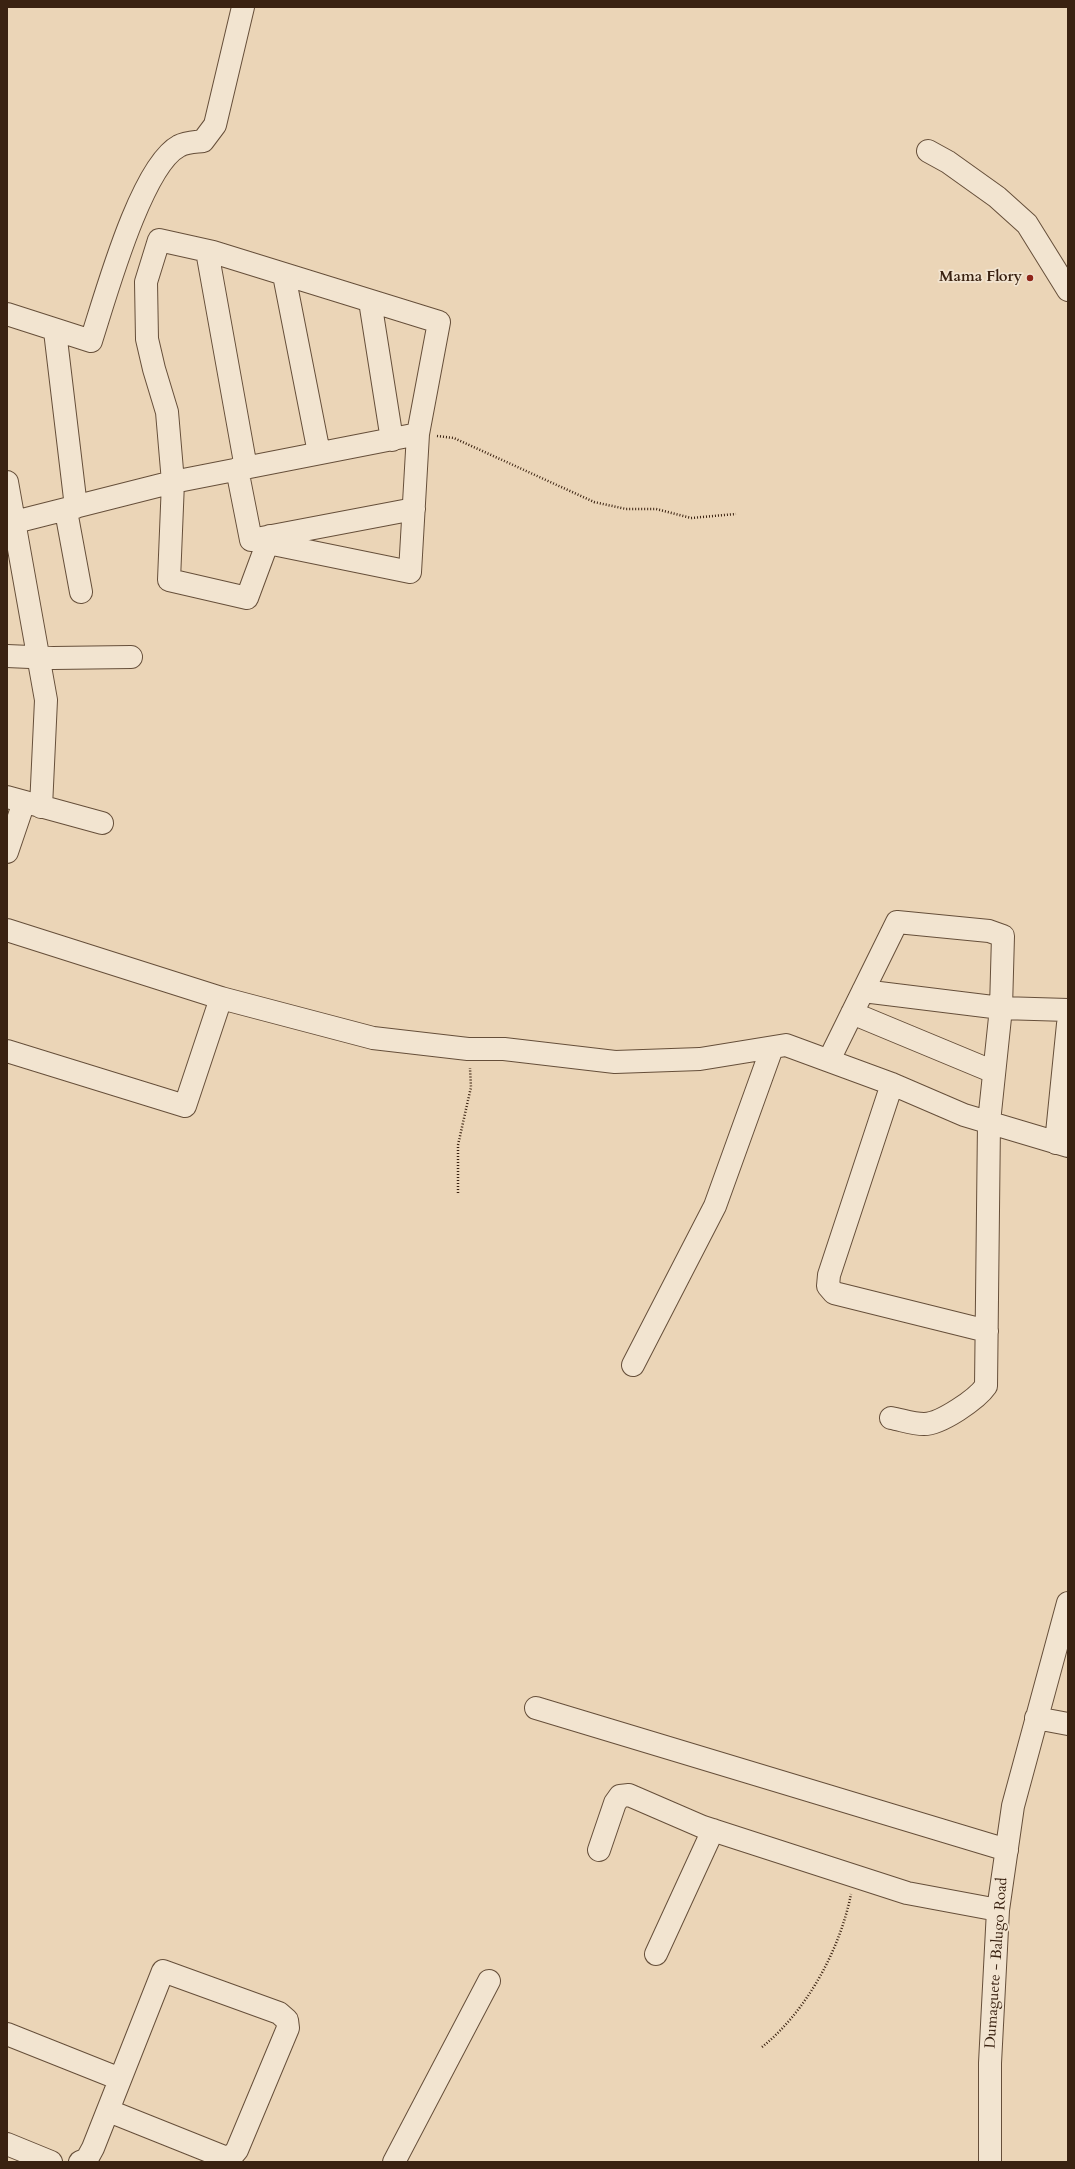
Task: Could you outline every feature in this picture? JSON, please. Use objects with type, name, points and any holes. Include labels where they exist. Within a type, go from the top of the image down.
[{"type":"street","points":[[7,314],[54,331],[91,341],[131,219],[155,173],[169,154],[180,145],[203,141],[215,125],[243,7]]},
{"type":"street","points":[[928,151],[948,162],[996,197],[1027,224],[1068,290]]},
{"type":"street","points":[[159,240],[207,251],[439,322],[418,434],[410,572],[269,540],[247,598],[169,580],[174,482],[167,412],[147,339],[146,282],[159,240]]},
{"type":"street","points":[[207,251],[251,540],[269,540],[414,508]]},
{"type":"street","points":[[284,275],[319,453]]},
{"type":"street","points":[[370,301],[392,440]]},
{"type":"street","points":[[54,331],[71,509],[81,592]]},
{"type":"street","points":[[10,524],[174,482],[418,434]]},
{"type":"street","points":[[7,482],[10,524],[46,700],[24,802],[7,852]]},
{"type":"street","points":[[7,656],[131,657]]},
{"type":"street","points":[[24,802],[102,823]]},
{"type":"street","points":[[829,1060],[897,922],[989,931],[1003,936],[1001,1008],[990,1122],[986,1386],[981,1394],[939,1421],[925,1424],[891,1418]]},
{"type":"street","points":[[7,930],[221,998],[373,1038],[468,1049],[504,1049],[615,1062],[700,1059],[786,1046],[829,1060],[892,1084],[964,1115],[1062,1144],[1068,1024]]},
{"type":"street","points":[[863,991],[1001,1008],[1068,1010]]},
{"type":"street","points":[[7,1051],[185,1106],[221,998]]},
{"type":"street","points":[[852,1013],[994,1072]]},
{"type":"street","points":[[633,1365],[715,1206],[772,1048]]},
{"type":"street","points":[[892,1084],[829,1275],[828,1286],[834,1293],[987,1331]]},
{"type":"street","name":"Dumaguete - Balugo Road","points":[[990,2162],[990,2063],[998,1910],[1013,1806],[1068,1603]]},
{"type":"street","points":[[536,1708],[1007,1850]]},
{"type":"street","points":[[1036,1718],[1068,1724]]},
{"type":"street","points":[[599,1850],[615,1803],[620,1796],[629,1795],[713,1830],[907,1893],[998,1910]]},
{"type":"street","points":[[656,1954],[713,1830]]},
{"type":"street","points":[[80,2162],[87,2159],[109,2111],[120,2079],[163,1971],[279,2013],[288,2020],[288,2028],[237,2150],[232,2156],[224,2157],[109,2111]]},
{"type":"street","points":[[394,2162],[489,1981]]},
{"type":"street","points":[[7,2034],[120,2079]]},
{"type":"street","points":[[7,2144],[51,2162]]},
{"type":"path","points":[[418,434],[454,438],[594,502],[626,509],[656,509],[691,518],[736,514]]},
{"type":"path","points":[[458,1193],[458,1144],[471,1087],[468,1049]]},
{"type":"path","points":[[762,2047],[776,2036],[800,2010],[815,1983],[834,1947],[848,1907],[855,1876]]},
{"type":"place","name":"Mama Flory","points":[[1030,278]]}]
